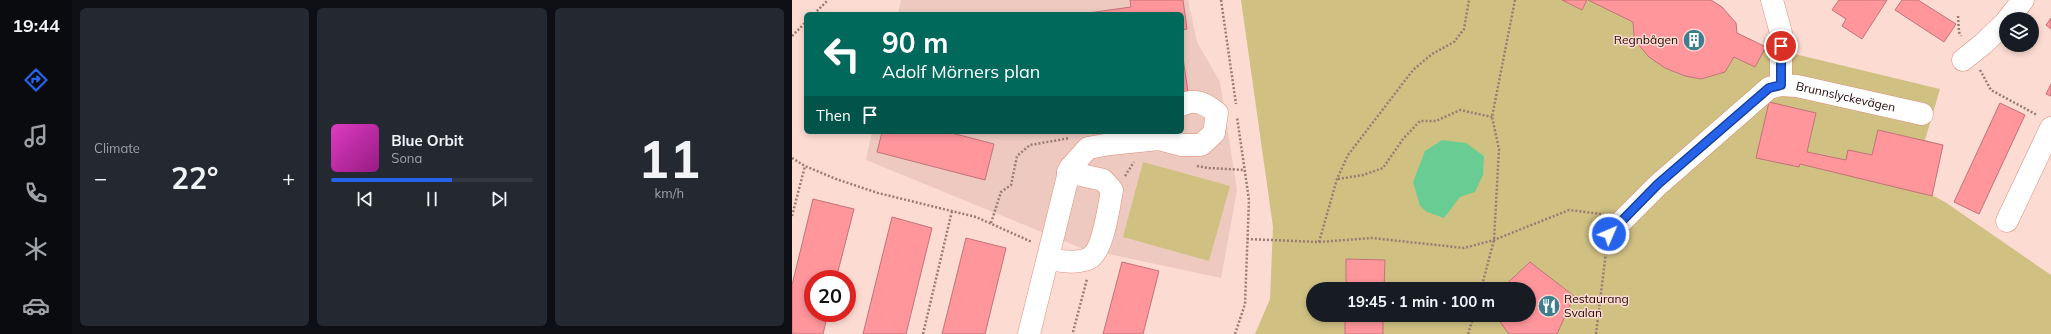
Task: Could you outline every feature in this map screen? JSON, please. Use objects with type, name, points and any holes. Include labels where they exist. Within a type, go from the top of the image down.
[{"type":"street","points":[[1772,0],[1781,33],[1781,85]]},
{"type":"street","points":[[2014,12],[2024,0]]},
{"type":"street","points":[[1967,57],[1999,28]]},
{"type":"street","name":"Brunnslyckevägen","points":[[1609,234],[1658,184],[1769,88],[1781,85],[1797,86],[1922,114]]},
{"type":"street","points":[[1029,334],[1070,168],[1088,148],[1161,135],[1182,145],[1201,145],[1214,133],[1217,113],[1205,103],[1188,102],[1184,104]]},
{"type":"street","points":[[2008,221],[2051,128]]},
{"type":"street","points":[[1049,255],[1071,263],[1090,258],[1100,244],[1112,190],[1103,180],[1068,172]]},
{"type":"path","points":[[816,12],[828,0]]},
{"type":"path","points":[[1221,0],[1236,108]]},
{"type":"path","points":[[1320,242],[1338,179],[1348,155],[1413,70],[1432,54],[1454,42],[1464,29],[1468,0]]},
{"type":"path","points":[[1483,282],[1494,240],[1499,149],[1492,117],[1515,0]]},
{"type":"path","points":[[792,36],[804,24]]},
{"type":"path","points":[[1967,57],[1991,90],[2037,115],[2051,128]]},
{"type":"path","points":[[1338,179],[1363,175],[1383,168],[1403,139],[1420,121],[1436,121],[1460,110],[1492,117]]},
{"type":"path","points":[[1235,334],[1245,304],[1249,200],[1237,116]]},
{"type":"path","points":[[991,223],[1001,192],[1011,185],[1017,156],[1030,145],[1074,137]]},
{"type":"path","points":[[792,158],[805,166],[836,179],[878,193],[976,217],[991,223],[1049,255]]},
{"type":"path","points":[[792,216],[805,166]]},
{"type":"path","points":[[1248,239],[1320,242],[1372,238],[1464,248],[1494,240],[1569,210],[1625,218]]},
{"type":"path","points":[[923,334],[952,211]]},
{"type":"path","points":[[1596,334],[1609,234]]},
{"type":"path","points":[[1073,332],[1088,275],[1090,258]]},
{"type":"path","points":[[1468,334],[1472,322]]},
{"type":"shaded area","points":[[901,0],[1188,0],[1197,42],[1220,82],[1237,190],[1221,278],[1081,248],[866,160],[872,134],[1184,134],[1184,12],[898,12]]},
{"type":"shaded area","points":[[1241,0],[1711,0],[1736,23],[1737,33],[1766,47],[1940,89],[1925,140],[1943,145],[1932,195],[1945,202],[2051,275],[2051,334],[1255,334],[1270,299],[1273,227]]},
{"type":"shaded area","points":[[1442,140],[1466,143],[1484,156],[1483,175],[1475,192],[1460,197],[1444,218],[1427,212],[1420,206],[1413,182],[1425,151]]},
{"type":"shaded area","points":[[1143,162],[1230,186],[1209,261],[1123,237]]},
{"type":"building","points":[[1130,0],[1183,0],[1187,29],[1184,30],[1184,12],[1095,12],[1131,7]]},
{"type":"building","points":[[1562,0],[1587,0],[1582,10]]},
{"type":"building","name":"Regnbågen","points":[[1588,0],[1711,0],[1722,7],[1736,23],[1737,33],[1766,47],[1755,67],[1734,57],[1725,72],[1701,79],[1685,76],[1665,68],[1649,57],[1638,44],[1634,36],[1633,22]]},
{"type":"building","points":[[1839,0],[1887,0],[1862,39],[1842,26],[1846,19],[1832,10]]},
{"type":"building","points":[[1902,0],[1918,0],[1956,24],[1944,42],[1895,10]]},
{"type":"building","points":[[2051,18],[2051,29],[2046,25]]},
{"type":"building","points":[[1184,65],[1188,92],[1184,93]]},
{"type":"building","points":[[2051,84],[2051,96],[2046,94]]},
{"type":"building","points":[[1769,102],[1816,113],[1807,152],[1846,160],[1848,150],[1872,155],[1878,130],[1943,145],[1932,196],[1800,164],[1799,167],[1756,158]]},
{"type":"building","points":[[2000,103],[2025,115],[1979,214],[1954,202]]},
{"type":"building","points":[[882,134],[956,134],[994,144],[985,180],[877,152]]},
{"type":"building","points":[[813,199],[854,209],[838,270],[804,270],[804,322],[826,322],[823,334],[792,333],[792,285]]},
{"type":"building","points":[[892,217],[932,228],[906,334],[863,334]]},
{"type":"building","points":[[966,238],[1006,248],[985,334],[942,334]]},
{"type":"building","points":[[1346,259],[1385,260],[1384,282],[1346,282]]},
{"type":"building","points":[[1122,262],[1159,271],[1143,334],[1103,334]]},
{"type":"building","name":"Restaurang Svalan","points":[[1530,262],[1574,296],[1557,334],[1509,334],[1500,322],[1536,322],[1536,282],[1509,282]]},
{"type":"building","points":[[1345,322],[1383,322],[1383,334],[1345,334]]},
{"type":"place","name":"Regnbågen","points":[[1694,40]]},
{"type":"place","name":"Restaurang Svalan","points":[[1549,306]]},
{"type":"route","points":[[1609,234],[1658,184],[1769,88],[1781,85],[1781,46]]}]
